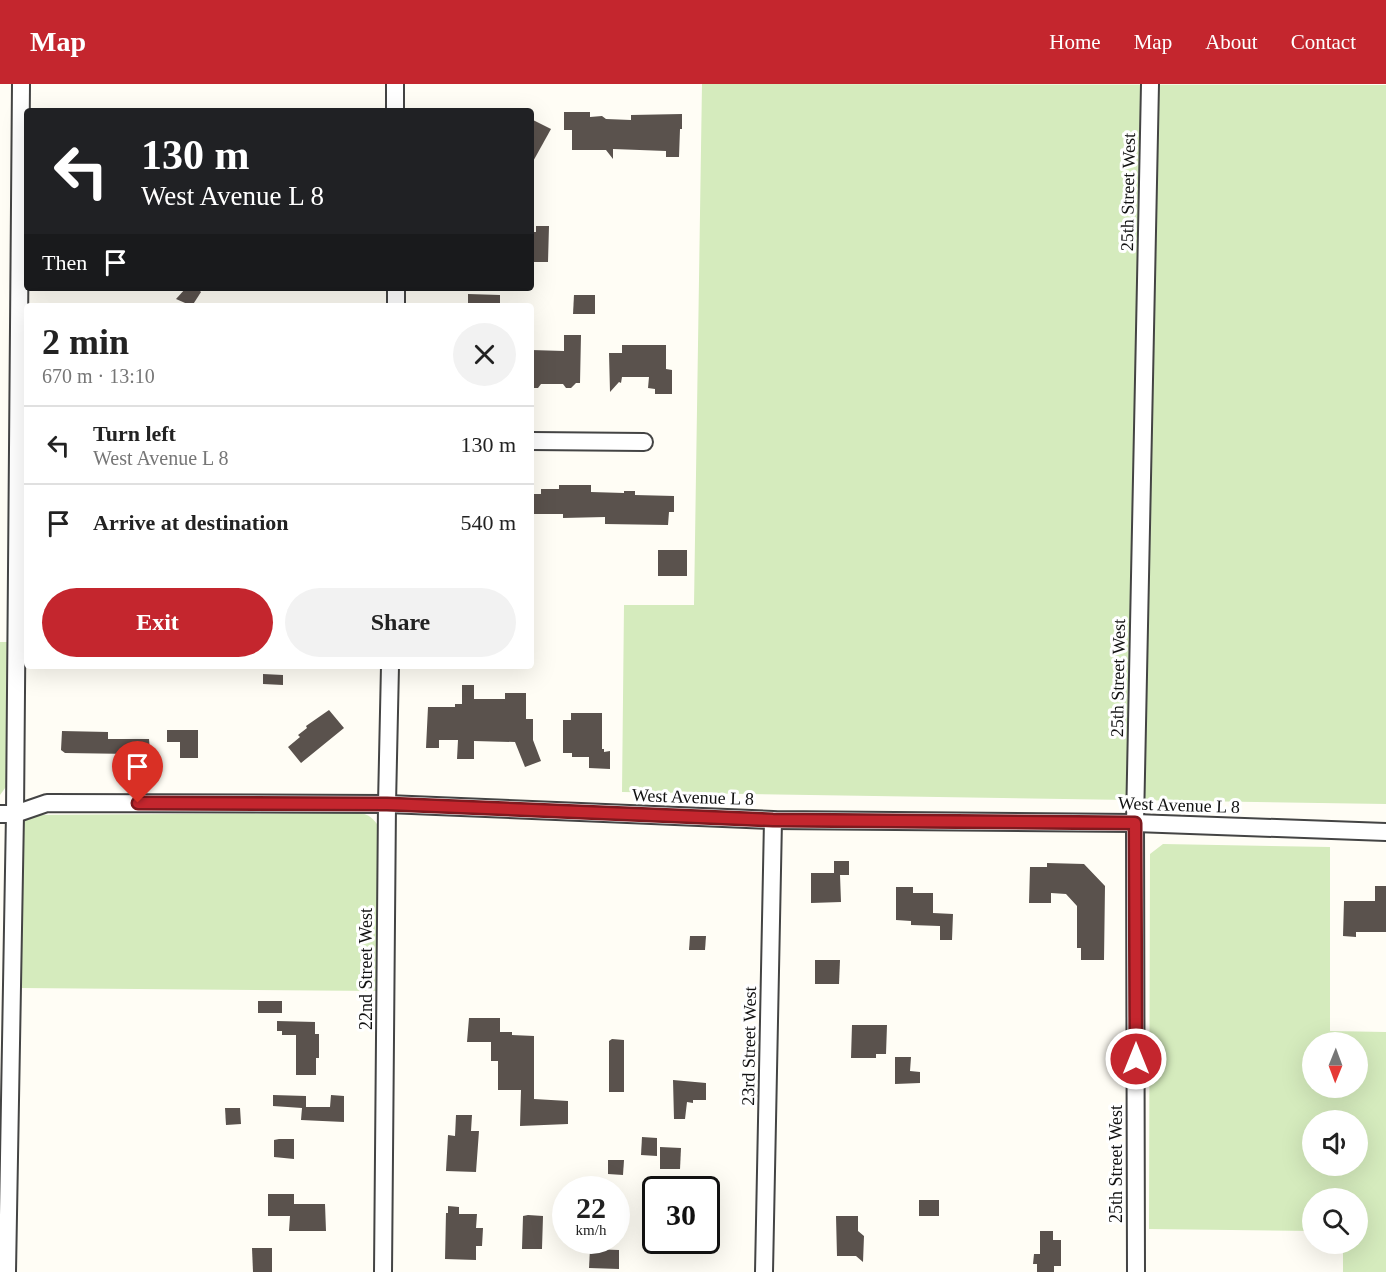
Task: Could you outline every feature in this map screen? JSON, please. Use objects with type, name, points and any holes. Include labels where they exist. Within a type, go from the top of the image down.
[{"type":"street","points":[[7,1272],[6,930],[21,84]]},
{"type":"street","points":[[395,84],[395,108]]},
{"type":"street","name":"25th Street West","points":[[1136,1272],[1135,823],[1150,84]]},
{"type":"street","points":[[534,441],[644,442]]},
{"type":"street","name":"22nd Street West","points":[[384,1272],[390,669]]},
{"type":"street","name":"West Avenue L 8","points":[[8,814],[47,803],[387,804],[773,820],[1135,823],[1386,832]]},
{"type":"street","name":"23rd Street West","points":[[764,1272],[773,820]]},
{"type":"green space","points":[[702,84],[1386,85],[1386,804],[622,792],[624,605],[694,605]]},
{"type":"green space","points":[[0,642],[10,642],[8,784],[0,795]]},
{"type":"green space","points":[[358,813],[370,817],[379,827],[378,991],[21,988],[22,829],[25,820],[31,815]]},
{"type":"green space","points":[[1163,844],[1330,847],[1330,1031],[1386,1032],[1386,1272],[1343,1272],[1343,1254],[1368,1254],[1368,1188],[1302,1188],[1302,1231],[1149,1229],[1150,854]]},
{"type":"building","points":[[564,112],[590,112],[590,117],[602,116],[606,119],[631,120],[631,115],[682,114],[679,157],[666,157],[666,151],[613,149],[613,159],[606,150],[572,150],[572,130],[564,130]]},
{"type":"building","points":[[534,120],[551,129],[534,160]]},
{"type":"building","points":[[536,226],[549,226],[548,262],[534,262],[534,232],[536,232]]},
{"type":"building","points":[[183,291],[201,292],[194,303],[185,303],[176,299]]},
{"type":"building","points":[[468,294],[500,295],[500,303],[468,303]]},
{"type":"building","points":[[574,295],[595,295],[595,314],[573,314]]},
{"type":"building","points":[[564,335],[581,335],[580,383],[576,383],[571,388],[566,388],[563,384],[541,384],[538,388],[534,388],[534,350],[564,351]]},
{"type":"building","points":[[622,345],[666,345],[666,369],[672,370],[672,394],[655,394],[655,389],[648,388],[649,377],[622,377],[621,383],[619,382],[610,392],[609,353],[622,353]]},
{"type":"building","points":[[559,485],[591,485],[591,492],[635,491],[635,495],[674,496],[674,512],[669,512],[668,525],[605,524],[605,517],[563,518],[563,514],[534,514],[534,494],[541,494],[541,489],[559,489]]},
{"type":"building","points":[[658,550],[687,550],[687,576],[658,576]]},
{"type":"building","points":[[263,674],[283,675],[283,685],[263,684]]},
{"type":"building","points":[[462,685],[474,685],[474,699],[505,699],[505,693],[526,693],[526,719],[533,719],[533,740],[541,761],[525,767],[515,742],[474,741],[474,759],[457,759],[458,740],[439,740],[439,748],[426,748],[428,707],[455,707],[455,704],[462,704]]},
{"type":"building","points":[[329,710],[344,728],[301,763],[288,747],[300,737],[298,735],[307,728],[306,726]]},
{"type":"building","points":[[571,713],[602,713],[602,749],[604,752],[610,751],[610,769],[589,768],[589,757],[572,757],[572,753],[563,753],[563,720],[571,720]]},
{"type":"building","points":[[167,730],[198,730],[198,758],[180,758],[180,742],[167,742]]},
{"type":"building","points":[[62,731],[108,732],[108,739],[149,739],[150,751],[132,751],[132,754],[65,753],[61,750]]},
{"type":"building","points":[[834,861],[849,861],[849,875],[840,875],[841,902],[811,903],[811,873],[834,873]]},
{"type":"building","points":[[1047,863],[1084,864],[1105,886],[1104,960],[1081,960],[1081,948],[1077,948],[1077,906],[1066,894],[1051,893],[1051,903],[1029,903],[1030,867],[1047,867]]},
{"type":"building","points":[[1375,886],[1386,886],[1386,932],[1356,932],[1356,937],[1343,936],[1344,901],[1375,901]]},
{"type":"building","points":[[896,887],[913,887],[913,893],[933,893],[933,913],[953,914],[952,940],[940,940],[940,926],[911,925],[911,921],[896,920]]},
{"type":"building","points":[[690,936],[706,936],[705,950],[689,950]]},
{"type":"building","points":[[815,960],[840,960],[839,984],[815,984]]},
{"type":"building","points":[[258,1001],[282,1001],[282,1013],[258,1013]]},
{"type":"building","points":[[469,1018],[500,1018],[500,1032],[534,1036],[534,1099],[568,1101],[568,1124],[520,1126],[521,1090],[498,1090],[498,1061],[491,1061],[491,1042],[467,1042]]},
{"type":"building","points":[[277,1021],[315,1022],[315,1034],[319,1034],[316,1075],[296,1075],[296,1035],[282,1035],[282,1031],[277,1031]]},
{"type":"building","points":[[852,1025],[887,1025],[886,1054],[876,1054],[876,1058],[851,1058]]},
{"type":"building","points":[[624,1040],[624,1092],[609,1092],[609,1041]]},
{"type":"building","points":[[895,1057],[911,1057],[910,1071],[920,1072],[920,1083],[895,1084]]},
{"type":"building","points":[[673,1080],[706,1083],[706,1100],[687,1102],[685,1119],[674,1119]]},
{"type":"building","points":[[273,1095],[306,1096],[306,1107],[330,1107],[331,1095],[344,1096],[344,1122],[301,1120],[302,1108],[273,1106]]},
{"type":"building","points":[[225,1108],[240,1108],[241,1124],[226,1125]]},
{"type":"building","points":[[456,1115],[472,1115],[471,1131],[479,1131],[476,1172],[446,1171],[448,1135],[455,1136]]},
{"type":"building","points":[[642,1137],[657,1138],[657,1156],[641,1155]]},
{"type":"building","points":[[294,1139],[294,1159],[274,1157],[274,1140]]},
{"type":"building","points":[[660,1147],[681,1148],[680,1169],[660,1169]]},
{"type":"building","points":[[608,1160],[624,1160],[623,1175],[608,1174]]},
{"type":"building","points":[[268,1194],[294,1194],[294,1204],[325,1204],[326,1231],[289,1231],[290,1216],[268,1216]]},
{"type":"building","points":[[919,1200],[939,1200],[939,1216],[919,1216]]},
{"type":"building","points":[[448,1206],[459,1207],[459,1214],[477,1214],[476,1228],[483,1228],[482,1246],[476,1246],[476,1260],[445,1259]]},
{"type":"building","points":[[523,1216],[543,1216],[542,1249],[522,1249]]},
{"type":"building","points":[[836,1216],[858,1216],[858,1231],[864,1236],[863,1262],[856,1256],[837,1256]]},
{"type":"building","points":[[1040,1231],[1053,1231],[1053,1240],[1061,1240],[1061,1266],[1054,1266],[1054,1272],[1037,1272],[1037,1264],[1033,1264],[1034,1254],[1040,1254]]},
{"type":"building","points":[[252,1248],[272,1248],[272,1272],[253,1272]]},
{"type":"building","points":[[590,1254],[619,1254],[619,1269],[589,1268]]},
{"type":"route","points":[[138,803],[387,804],[773,820],[1135,823],[1136,1059]]}]
